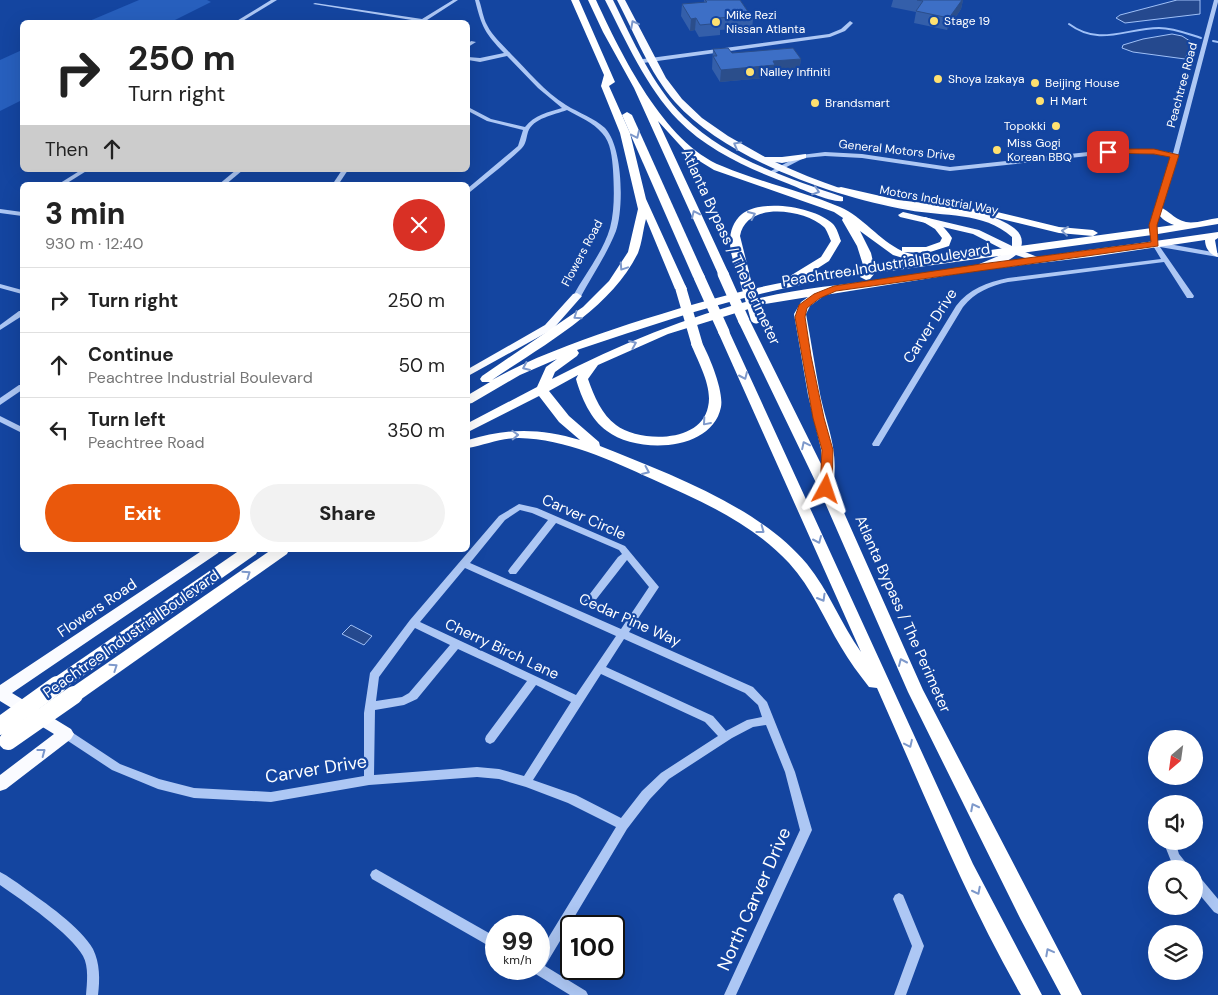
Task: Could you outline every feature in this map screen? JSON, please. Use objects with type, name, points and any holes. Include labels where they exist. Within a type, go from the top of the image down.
[{"type":"highway","points":[[575,0],[967,870],[1009,955],[1032,995]]},
{"type":"highway","name":"Atlanta Bypass / The Perimeter","points":[[592,0],[607,32],[638,88],[723,274],[750,320],[760,355],[826,489],[916,692],[1028,913],[1072,995]]},
{"type":"highway","points":[[470,393],[485,380],[587,309],[612,283],[633,252],[642,209],[641,198],[625,133],[605,86],[608,75]]},
{"type":"highway","points":[[638,88],[674,137],[696,156],[717,168],[828,206],[904,248],[927,250],[944,244],[947,238],[943,231],[925,220]]},
{"type":"highway","points":[[841,190],[898,203],[993,214],[1059,230],[1131,235]]},
{"type":"highway","points":[[604,357],[587,371],[582,379],[592,402],[602,417],[612,428],[628,436],[648,441],[665,441],[688,436],[706,425],[714,412],[715,398],[681,288],[641,198]]},
{"type":"highway","points":[[763,301],[790,293],[860,280],[870,270],[856,233],[846,219],[808,199]]},
{"type":"highway","points":[[750,320],[743,272],[736,246],[735,233],[740,222],[748,216],[764,210],[785,209],[806,212],[827,223],[836,237],[835,246],[830,254],[809,271],[769,288]]},
{"type":"highway","points":[[1159,209],[1169,220],[1190,226]]},
{"type":"highway","points":[[850,217],[887,248],[902,256],[917,259],[948,259]]},
{"type":"highway","name":"Peachtree Industrial Boulevard","points":[[470,399],[531,364],[604,336],[667,316],[769,288],[870,270],[1131,235],[1218,221]]},
{"type":"highway","points":[[1155,244],[1215,236]]},
{"type":"highway","points":[[1215,236],[1210,240],[1210,246],[1218,254]]},
{"type":"highway","name":"Peachtree Industrial Boulevard","points":[[470,427],[604,357],[664,331],[763,301],[981,267],[1155,244]]},
{"type":"highway","points":[[826,489],[828,450],[814,395],[800,314],[803,307],[809,301],[834,289]]},
{"type":"highway","points":[[601,451],[564,419],[544,396],[542,389],[547,375],[555,366],[604,336]]},
{"type":"highway","points":[[470,444],[502,436],[536,435],[568,441],[601,451],[725,507],[751,523],[794,559],[811,581],[844,640],[889,700]]},
{"type":"highway","name":"Peachtree Industrial Boulevard","points":[[0,726],[248,552]]},
{"type":"highway","name":"Peachtree Industrial Boulevard","points":[[4,744],[279,552]]},
{"type":"main road","name":"Motors Industrial Way","points":[[609,0],[665,99],[682,119],[729,152],[771,173],[850,202],[976,232],[1014,251],[1040,260]]},
{"type":"main road","name":"Motors Industrial Way","points":[[621,0],[664,80],[679,101],[694,116],[734,144],[780,167],[812,180],[889,205],[992,220],[1007,227],[1017,236],[1018,240],[1014,251]]},
{"type":"main road","points":[[753,154],[782,160],[806,156]]},
{"type":"main road","points":[[806,156],[802,159],[799,167],[812,180]]},
{"type":"main road","points":[[976,232],[987,245],[984,252],[978,255]]},
{"type":"main road","points":[[981,267],[1007,257],[1014,251]]},
{"type":"main road","name":"Flowers Road","points":[[470,372],[549,327],[576,296]]},
{"type":"main road","name":"Flowers Road","points":[[0,693],[210,552]]},
{"type":"main road","name":"Carver Drive","points":[[0,693],[66,734]]},
{"type":"main road","points":[[0,784],[66,734]]},
{"type":"street","points":[[241,20],[275,0]]},
{"type":"street","points":[[425,20],[456,0]]},
{"type":"street","name":"Flowers Road","points":[[477,0],[483,23],[490,35],[552,97],[594,123],[607,135],[612,146],[617,183],[614,226],[576,296]]},
{"type":"street","name":"Peachtree Road","points":[[1152,232],[1175,155],[1216,0]]},
{"type":"street","points":[[315,4],[410,20]]},
{"type":"street","points":[[643,62],[830,36],[843,30],[850,23]]},
{"type":"street","points":[[470,59],[480,60],[509,54]]},
{"type":"street","points":[[470,188],[520,147],[524,141],[526,129],[533,121],[567,108]]},
{"type":"street","points":[[470,110],[489,120],[526,129]]},
{"type":"street","name":"General Motors Drive","points":[[771,173],[806,156],[840,154],[950,169],[1108,152],[1154,152],[1175,155]]},
{"type":"street","points":[[65,182],[82,172]]},
{"type":"street","points":[[224,182],[237,172]]},
{"type":"street","points":[[0,211],[20,214]]},
{"type":"street","points":[[1152,232],[1155,244],[1190,296]]},
{"type":"street","points":[[1155,244],[1218,254]]},
{"type":"street","name":"Carver Drive","points":[[876,444],[960,306],[974,292],[990,284],[1008,280],[1166,260]]},
{"type":"street","points":[[0,286],[20,291]]},
{"type":"street","points":[[0,328],[20,314]]},
{"type":"street","points":[[0,402],[20,388]]},
{"type":"street","points":[[0,419],[20,429]]},
{"type":"street","name":"Carver Circle","points":[[369,780],[370,706],[374,676],[413,623],[502,518],[519,507],[554,519],[622,548],[654,587],[625,634],[526,782]]},
{"type":"street","points":[[513,571],[554,519]]},
{"type":"street","points":[[588,603],[621,559],[628,555]]},
{"type":"street","name":"Cedar Pine Way","points":[[464,564],[749,690],[762,702],[769,720]]},
{"type":"street","name":"Cherry Birch Lane","points":[[413,623],[579,701]]},
{"type":"street","points":[[370,706],[404,701],[413,696],[456,644]]},
{"type":"street","points":[[601,669],[709,719],[725,737]]},
{"type":"street","points":[[490,739],[534,680]]},
{"type":"street","points":[[550,946],[623,825],[646,794],[665,776],[725,737],[752,723],[769,720]]},
{"type":"street","name":"North Carver Drive","points":[[730,995],[806,830],[790,772],[769,720]]},
{"type":"street","name":"Carver Drive","points":[[66,734],[116,767],[136,776],[178,790],[208,795],[271,797],[369,780],[477,772],[498,774],[526,782],[572,799],[623,825]]},
{"type":"street","points":[[376,874],[485,938]]},
{"type":"street","points":[[0,878],[76,938],[88,954],[94,982],[92,995]]},
{"type":"street","points":[[1203,890],[1218,908]]},
{"type":"street","points":[[899,899],[918,946],[900,995]]},
{"type":"street","points":[[550,976],[582,995]]},
{"type":"shaded area","points":[[139,0],[207,0],[211,2],[175,20],[92,20]]},
{"type":"shaded area","points":[[1177,0],[1200,0],[1200,14],[1125,23],[1116,18],[1120,15]]},
{"type":"shaded area","points":[[1172,34],[1182,36],[1193,43],[1185,59],[1133,52],[1122,48],[1123,45],[1143,39]]},
{"type":"shaded area","points":[[20,51],[20,101],[0,111],[0,60]]},
{"type":"shaded area","points":[[351,625],[372,636],[364,645],[342,634]]},
{"type":"building","points":[[705,0],[740,0],[753,19],[735,20],[733,17],[718,18],[721,23],[700,25],[696,18],[691,19],[682,4],[707,2]]},
{"type":"building","points":[[917,0],[962,0],[949,18],[916,11],[923,1]]},
{"type":"building","points":[[728,48],[732,53],[793,48],[801,59],[773,61],[775,65],[721,70],[713,56],[717,56],[713,49]]},
{"type":"waterway","points":[[1069,24],[1080,31],[1092,34],[1113,35],[1165,28],[1201,38]]},
{"type":"waterway","points":[[1213,41],[1218,42]]},
{"type":"place","name":"Stage 19","points":[[934,21]]},
{"type":"place","name":"Mike Rezi Nissan Atlanta","points":[[716,22]]},
{"type":"place","name":"Nalley Infiniti","points":[[750,72]]},
{"type":"place","name":"Shoya Izakaya","points":[[938,79]]},
{"type":"place","name":"Beijing House","points":[[1035,83]]},
{"type":"place","name":"H Mart","points":[[1040,101]]},
{"type":"place","name":"Brandsmart","points":[[815,103]]},
{"type":"place","name":"Topokki","points":[[1056,126]]},
{"type":"place","name":"Miss Gogi Korean BBQ","points":[[997,150]]},
{"type":"route","points":[[826,489],[828,450],[819,418],[800,317],[801,310],[805,304],[817,296],[834,289],[1155,244],[1152,232],[1153,225],[1175,155],[1136,151],[1108,152]]}]
